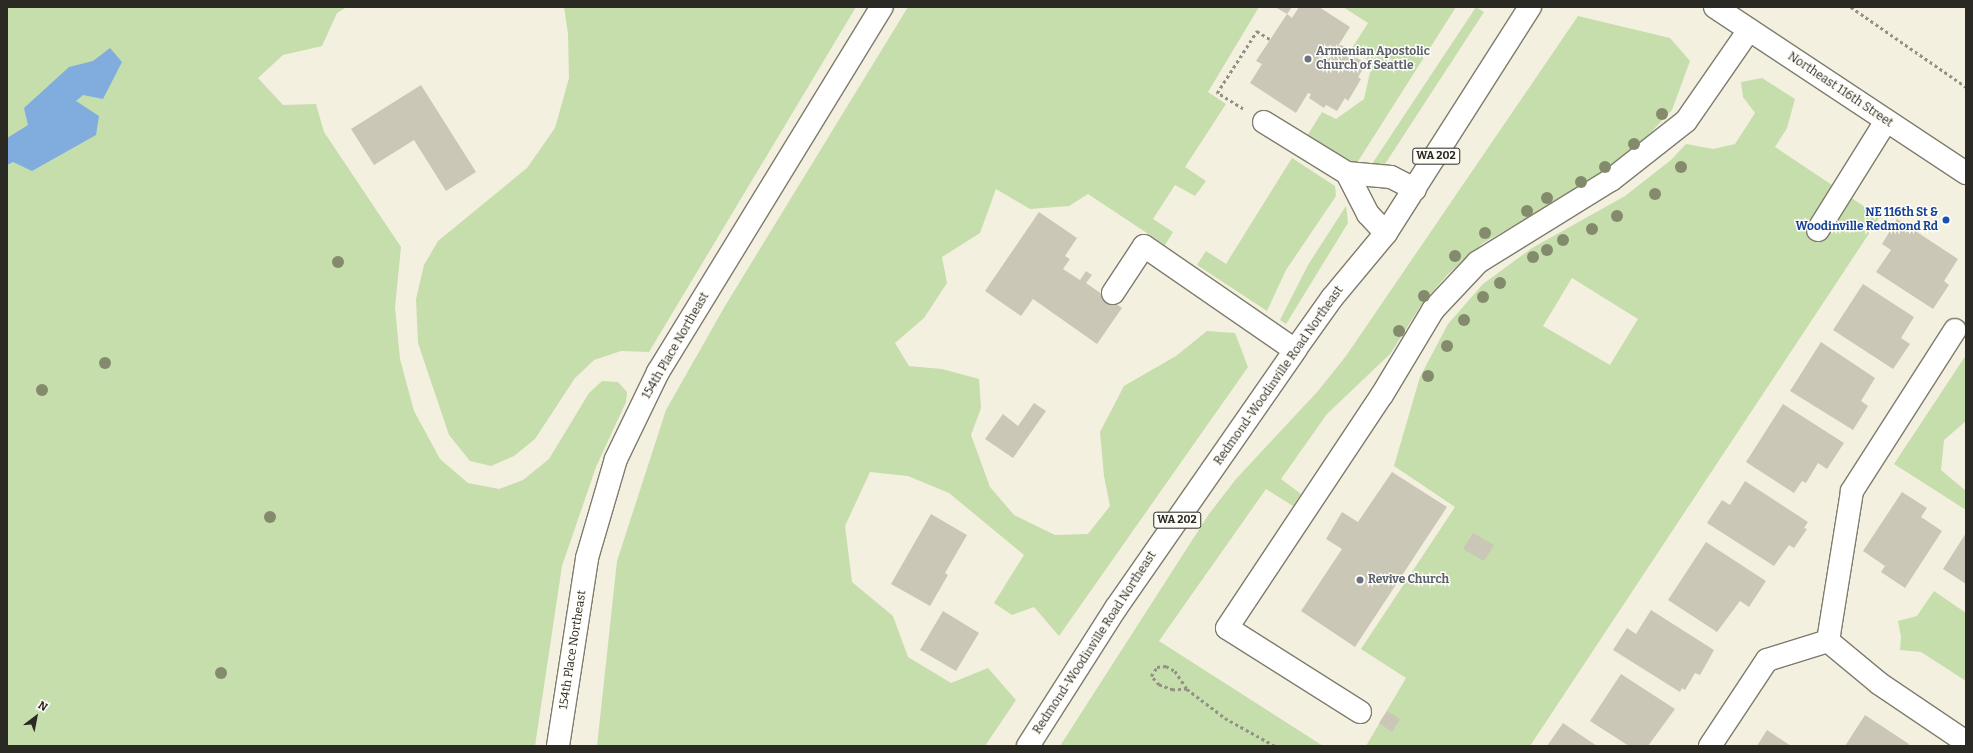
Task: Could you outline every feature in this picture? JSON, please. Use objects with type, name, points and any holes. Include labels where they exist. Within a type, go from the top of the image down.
[{"type":"street","name":"154th Place Northeast","points":[[558,746],[587,558],[616,459],[658,372],[882,7]]},
{"type":"street","name":"Redmond-Woodinville Road Northeast","points":[[1028,746],[1116,608],[1295,350],[1332,298],[1386,233],[1530,7]]},
{"type":"street","name":"Northeast 116th Street","points":[[1715,7],[1966,174]]},
{"type":"street","points":[[1360,712],[1227,628],[1378,401],[1433,310],[1478,262],[1611,180],[1686,121],[1749,30]]},
{"type":"street","points":[[1818,230],[1886,120]]},
{"type":"street","points":[[1264,122],[1347,173],[1391,177],[1415,189]]},
{"type":"street","points":[[1347,173],[1368,214],[1386,233]]},
{"type":"street","points":[[1112,293],[1144,246],[1295,350]]},
{"type":"street","points":[[1828,641],[1852,491],[1955,330]]},
{"type":"street","points":[[1828,641],[1880,684],[1966,742]]},
{"type":"street","points":[[1710,746],[1767,660],[1828,641]]},
{"type":"path","points":[[1851,7],[1966,87]]},
{"type":"path","points":[[1264,122],[1217,93],[1257,31],[1270,39]]},
{"type":"path","points":[[1187,689],[1173,690],[1159,686],[1151,676],[1157,666],[1166,666],[1175,671],[1187,689],[1225,718],[1275,746]]},
{"type":"green space","points":[[7,7],[347,7],[337,13],[322,46],[283,55],[258,78],[283,105],[316,104],[324,132],[401,247],[395,307],[400,359],[414,411],[440,459],[468,483],[499,489],[523,480],[549,459],[589,393],[602,381],[618,382],[627,392],[626,402],[596,467],[562,566],[535,746],[7,746]]},
{"type":"green space","points":[[564,7],[856,7],[649,352],[621,351],[594,360],[575,378],[535,439],[514,456],[491,466],[470,461],[449,435],[418,343],[416,299],[424,265],[438,241],[527,168],[555,128],[569,78],[568,34]]},
{"type":"green space","points":[[908,7],[1259,7],[1208,92],[1226,104],[1185,167],[1206,181],[1195,196],[1175,185],[1153,219],[1173,232],[1165,245],[1088,194],[1069,206],[1030,209],[996,189],[980,233],[942,257],[947,283],[924,318],[895,343],[909,366],[942,369],[979,379],[981,408],[971,435],[990,487],[1014,515],[1055,535],[1088,534],[1110,506],[1104,476],[1100,432],[1124,386],[1176,356],[1207,331],[1235,333],[1248,367],[1059,636],[1034,607],[1012,615],[994,603],[1024,555],[949,493],[908,476],[870,472],[845,526],[852,582],[893,616],[908,657],[951,683],[988,668],[1016,700],[985,746],[597,746],[617,561],[666,410],[725,306]]},
{"type":"green space","points":[[1343,7],[1456,7],[1355,166],[1307,136],[1322,112],[1336,119],[1364,99],[1371,68],[1364,56],[1352,48],[1368,23]]},
{"type":"green space","points":[[1476,7],[1484,12],[1385,164],[1370,167]]},
{"type":"green space","points":[[1578,16],[1670,38],[1690,61],[1672,110],[1636,148],[1600,177],[1483,243],[1447,275],[1420,307],[1390,354],[1327,414],[1281,479],[1301,494],[1293,506],[1266,489],[1159,641],[1323,746],[1060,746],[1209,514],[1236,479],[1318,391],[1346,356]]},
{"type":"green space","points":[[1762,78],[1795,99],[1787,128],[1775,147],[1880,217],[1530,746],[1366,746],[1406,678],[1361,649],[1455,507],[1394,466],[1420,377],[1448,324],[1483,284],[1532,248],[1625,196],[1671,160],[1686,144],[1713,149],[1735,144],[1755,113],[1743,97],[1741,82]],"holes":[[[1572,278],[1638,319],[1610,365],[1543,326]]]},
{"type":"green space","points":[[1292,158],[1335,186],[1336,196],[1286,270],[1267,311],[1197,265],[1206,251],[1226,264]]},
{"type":"green space","points":[[1346,206],[1348,223],[1286,324],[1280,320],[1308,265]]},
{"type":"green space","points":[[1966,355],[1966,421],[1944,440],[1941,470],[1966,491],[1966,510],[1894,464]]},
{"type":"green space","points":[[1934,591],[1966,613],[1966,681],[1921,652],[1900,650],[1901,637],[1898,621],[1917,616]]},
{"type":"water","points":[[110,48],[122,62],[103,99],[83,95],[76,101],[99,116],[96,135],[32,171],[13,162],[7,165],[7,138],[28,125],[24,108],[69,67],[93,61]]},
{"type":"building","points":[[1275,7],[1292,7],[1287,14]]},
{"type":"building","name":"Armenian Apostolic Church of Seattle","points":[[1299,7],[1319,7],[1350,27],[1338,46],[1341,45],[1358,55],[1357,58],[1366,64],[1358,77],[1361,79],[1348,101],[1345,98],[1337,111],[1326,105],[1324,108],[1309,98],[1311,94],[1308,93],[1296,113],[1250,83],[1262,64],[1256,61],[1287,14],[1292,18]]},
{"type":"building","points":[[421,85],[476,172],[446,191],[414,140],[374,165],[351,129]]},
{"type":"building","points":[[1039,212],[1077,238],[1065,256],[1070,259],[1063,269],[1080,280],[1086,271],[1092,275],[1086,283],[1122,308],[1097,344],[1033,299],[1021,316],[985,291]]},
{"type":"building","points":[[1897,219],[1958,259],[1944,281],[1949,285],[1933,309],[1876,272],[1891,250],[1882,244]]},
{"type":"building","points":[[1863,284],[1914,317],[1901,338],[1910,344],[1893,369],[1833,330]]},
{"type":"building","points":[[1821,342],[1875,378],[1861,401],[1868,406],[1853,430],[1790,391]]},
{"type":"building","points":[[1034,403],[1046,411],[1013,458],[985,439],[1003,414],[1018,426]]},
{"type":"building","points":[[1783,404],[1844,443],[1827,469],[1818,463],[1806,483],[1802,481],[1794,493],[1746,462]]},
{"type":"building","name":"Revive Church","points":[[1392,472],[1447,507],[1355,647],[1301,611],[1342,549],[1326,539],[1342,512],[1358,522]]},
{"type":"building","points":[[1745,481],[1808,522],[1804,528],[1807,529],[1794,548],[1789,545],[1774,566],[1707,523],[1722,500],[1730,505]]},
{"type":"building","points":[[1902,492],[1927,508],[1921,517],[1942,531],[1905,588],[1881,572],[1885,566],[1863,551]]},
{"type":"building","points":[[931,514],[967,535],[945,573],[948,575],[930,606],[891,584]]},
{"type":"building","points":[[1473,533],[1494,545],[1484,561],[1463,549]]},
{"type":"building","points":[[1966,533],[1966,584],[1943,569]]},
{"type":"building","points":[[1706,542],[1766,581],[1749,607],[1740,601],[1717,632],[1668,600]]},
{"type":"building","points":[[1651,610],[1714,650],[1700,675],[1695,673],[1685,690],[1682,688],[1680,692],[1613,650],[1627,628],[1636,634]]},
{"type":"building","points":[[943,611],[979,633],[956,671],[920,650]]},
{"type":"building","points":[[1621,674],[1675,709],[1648,746],[1629,746],[1590,721]]},
{"type":"building","points":[[1387,711],[1400,719],[1392,732],[1379,723]]},
{"type":"building","points":[[1865,715],[1909,744],[1908,746],[1845,746]]},
{"type":"building","points":[[1563,723],[1597,746],[1547,746]]},
{"type":"building","points":[[1767,730],[1791,746],[1757,746]]},
{"type":"place","name":"Armenian Apostolic Church of Seattle","points":[[1308,59]]},
{"type":"place","name":"NE 116th St & Woodinville Redmond Rd","points":[[1946,220]]},
{"type":"place","name":"Revive Church","points":[[1360,580]]}]
